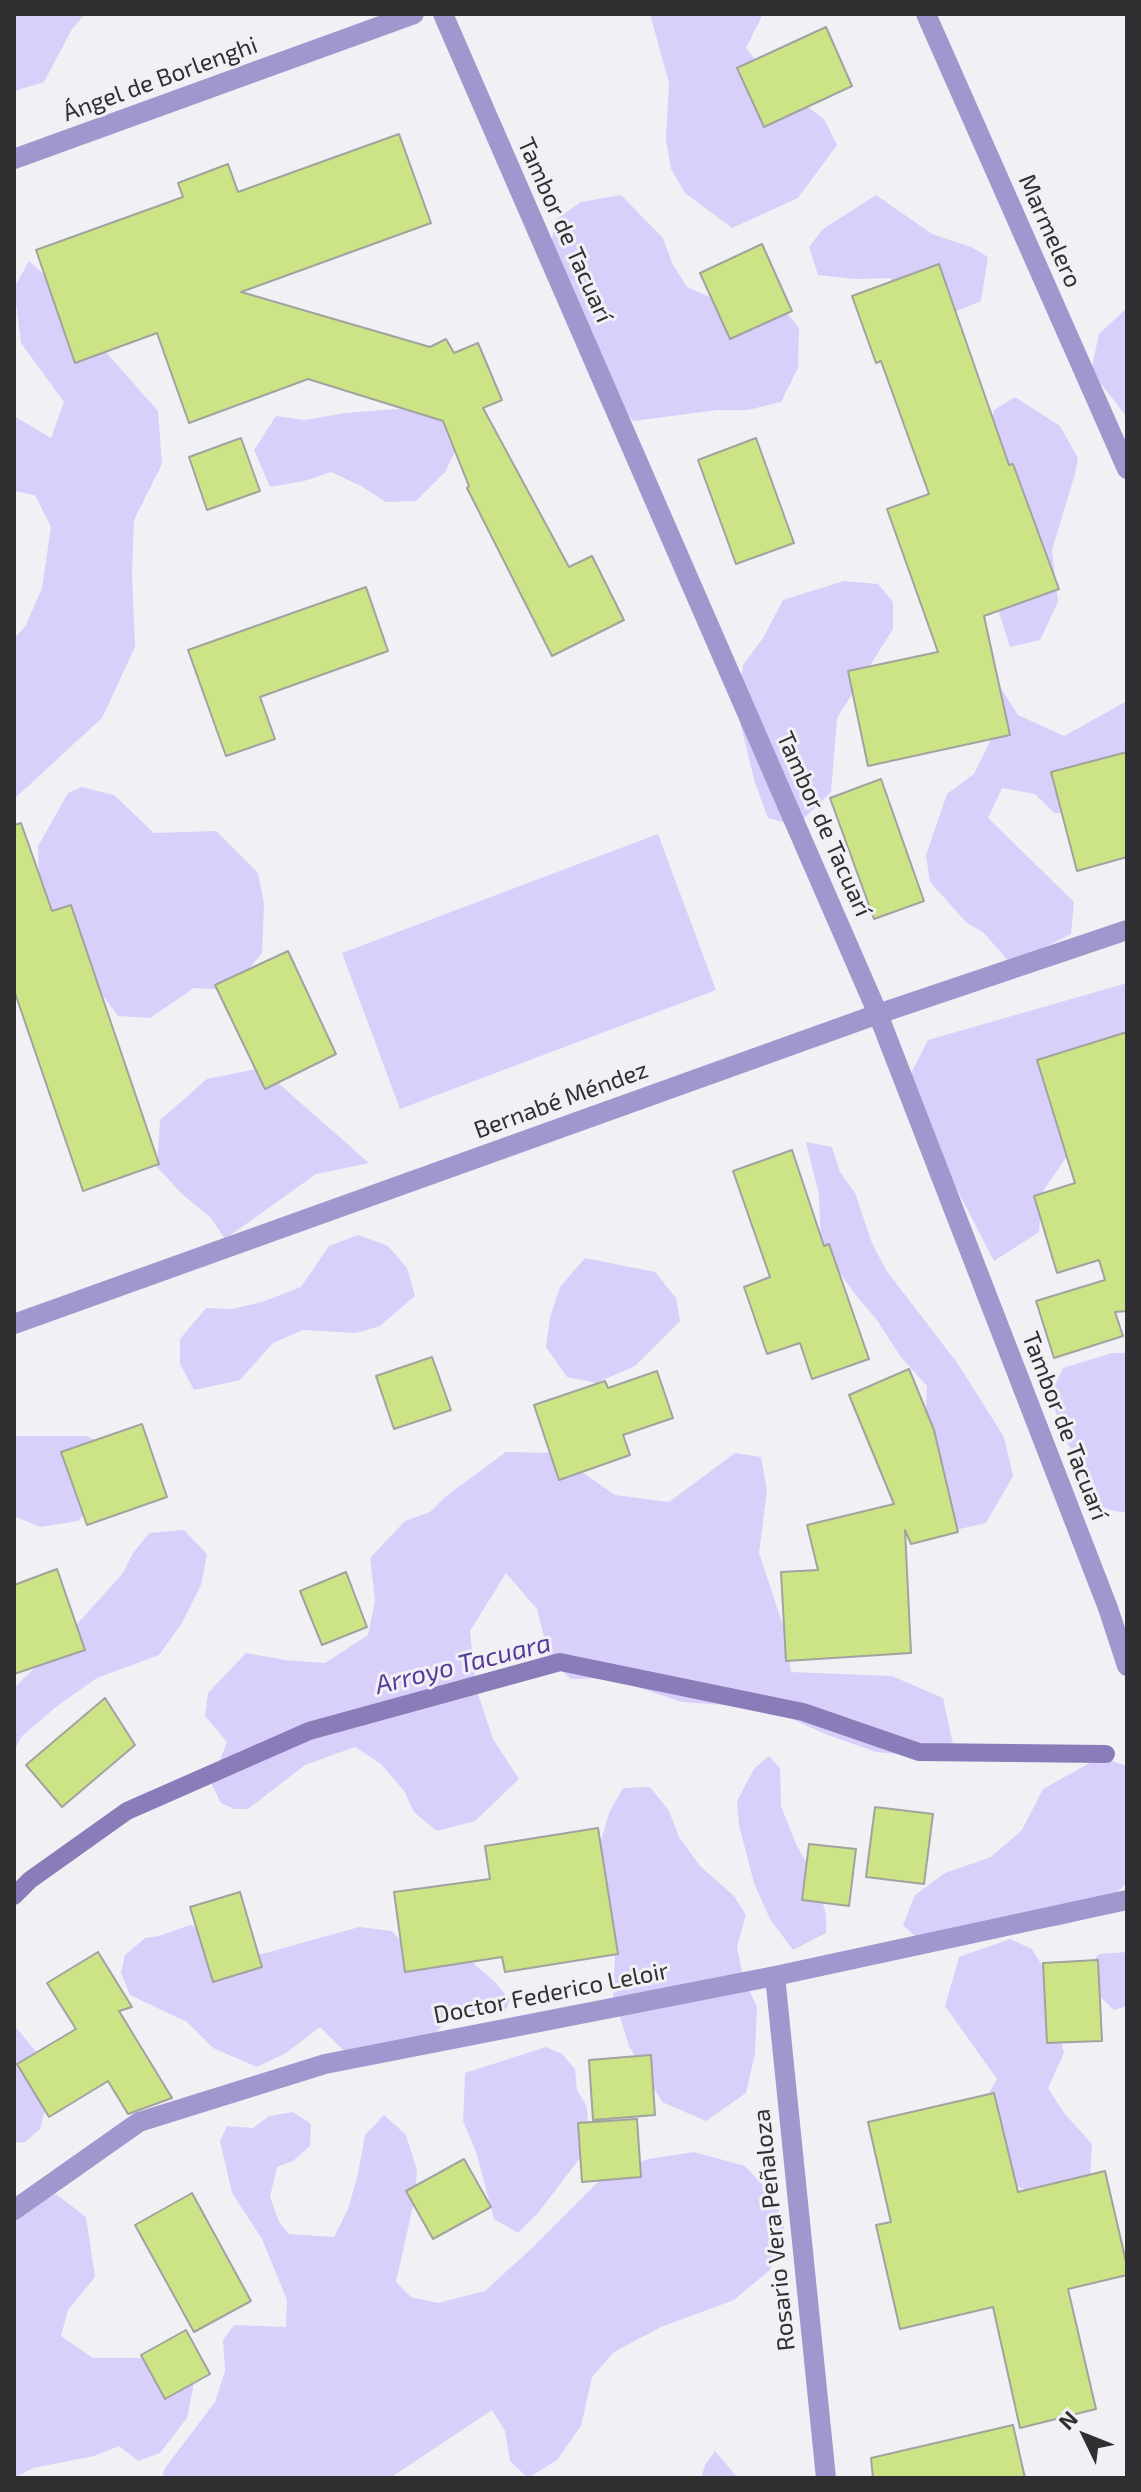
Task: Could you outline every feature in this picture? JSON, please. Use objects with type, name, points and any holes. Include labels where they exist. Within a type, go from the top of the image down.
[{"type":"street","name":"Ángel de Borlenghi","points":[[14,159],[414,14]]},
{"type":"street","name":"Tambor de Tacuarí","points":[[443,14],[878,1014],[1108,1608],[1127,1666]]},
{"type":"street","name":"Marmelero","points":[[926,14],[1127,469]]},
{"type":"street","name":"Bernabé Méndez","points":[[14,1324],[878,1014],[1127,930]]},
{"type":"street","name":"Doctor Federico Leloir","points":[[14,2210],[139,2122],[325,2064],[775,1976],[1127,1900]]},
{"type":"street","name":"Rosario Vera Peñaloza","points":[[775,1976],[826,2478]]},
{"type":"shaded area","points":[[14,14],[85,14],[72,29],[44,82],[15,91]]},
{"type":"shaded area","points":[[650,14],[763,14],[746,48],[775,83],[824,119],[837,145],[798,198],[732,228],[685,193],[671,169],[666,139],[669,83]]},
{"type":"shaded area","points":[[621,195],[663,238],[672,263],[687,287],[728,305],[778,302],[799,328],[798,368],[781,402],[748,410],[718,410],[633,421],[613,395],[551,243],[556,219],[581,202]]},
{"type":"shaded area","points":[[876,195],[932,234],[971,247],[988,257],[981,301],[935,320],[890,278],[854,279],[818,275],[809,247],[823,229]]},
{"type":"shaded area","points":[[29,261],[59,288],[82,325],[158,411],[162,464],[134,520],[132,574],[135,647],[102,718],[14,799],[14,639],[26,625],[42,588],[51,527],[35,495],[14,491],[14,416],[51,438],[64,402],[21,343],[14,288]]},
{"type":"shaded area","points":[[1127,308],[1127,417],[1091,371],[1099,334]]},
{"type":"shaded area","points":[[1015,397],[1060,426],[1078,458],[1052,550],[1058,602],[1040,640],[1010,647],[999,613],[1016,579],[987,437],[994,410]]},
{"type":"shaded area","points":[[422,409],[450,427],[455,452],[445,472],[416,501],[386,502],[331,472],[270,487],[254,450],[276,416],[305,420]]},
{"type":"shaded area","points":[[844,581],[878,584],[893,602],[893,629],[837,718],[831,792],[796,826],[768,818],[755,783],[737,710],[743,665],[763,638],[783,600]]},
{"type":"shaded area","points":[[975,647],[1018,715],[1064,736],[1127,701],[1127,822],[1077,813],[1054,813],[1035,794],[1002,788],[988,818],[1074,902],[1071,934],[1011,964],[983,932],[967,923],[930,882],[926,855],[947,794],[974,774],[993,735]]},
{"type":"shaded area","points":[[82,787],[114,795],[154,833],[216,831],[258,873],[264,904],[262,953],[231,990],[194,988],[150,1018],[118,1016],[82,967],[39,886],[38,846],[68,793]]},
{"type":"shaded area","points":[[658,834],[716,990],[400,1109],[342,953]]},
{"type":"shaded area","points":[[1127,983],[1127,1032],[1109,1037],[1075,1059],[1072,1149],[1043,1191],[1039,1232],[994,1261],[904,1087],[928,1040]]},
{"type":"shaded area","points":[[261,1068],[369,1163],[316,1174],[225,1239],[211,1218],[183,1195],[157,1167],[160,1120],[207,1079]]},
{"type":"shaded area","points":[[806,1142],[832,1147],[840,1172],[855,1193],[872,1243],[886,1270],[958,1364],[1004,1437],[1013,1476],[986,1523],[942,1533],[925,1429],[927,1386],[900,1356],[821,1246],[819,1195]]},
{"type":"shaded area","points":[[358,1235],[388,1246],[407,1268],[415,1296],[380,1326],[356,1333],[303,1330],[273,1343],[240,1380],[194,1390],[180,1364],[180,1339],[206,1308],[232,1309],[262,1302],[301,1287],[329,1246]]},
{"type":"shaded area","points":[[585,1258],[655,1272],[676,1298],[680,1321],[635,1366],[596,1383],[567,1377],[546,1347],[550,1317],[560,1287]]},
{"type":"shaded area","points":[[1112,1353],[1127,1353],[1127,1513],[1110,1510],[1085,1499],[1082,1472],[1062,1432],[1050,1395],[1063,1368]]},
{"type":"shaded area","points":[[14,1436],[87,1436],[111,1448],[119,1477],[78,1521],[40,1527],[14,1516]]},
{"type":"shaded area","points":[[506,1452],[555,1453],[615,1495],[669,1502],[735,1453],[761,1457],[767,1490],[759,1553],[786,1634],[791,1672],[892,1676],[943,1698],[954,1749],[918,1756],[876,1752],[790,1718],[737,1706],[682,1702],[609,1678],[570,1679],[549,1656],[537,1609],[506,1573],[470,1631],[476,1688],[493,1739],[519,1779],[475,1821],[437,1831],[414,1812],[404,1791],[381,1764],[355,1747],[305,1765],[248,1809],[234,1809],[221,1803],[211,1783],[227,1742],[205,1716],[208,1693],[246,1653],[325,1663],[368,1635],[375,1601],[370,1558],[405,1521],[430,1512],[445,1497]]},
{"type":"shaded area","points":[[184,1530],[207,1554],[201,1585],[182,1623],[159,1655],[97,1678],[57,1706],[21,1737],[14,1752],[14,1688],[61,1642],[123,1573],[133,1553],[149,1533]]},
{"type":"shaded area","points":[[769,1756],[780,1768],[781,1806],[796,1844],[818,1884],[826,1915],[826,1933],[793,1950],[770,1919],[754,1883],[739,1825],[737,1801],[754,1769]]},
{"type":"shaded area","points":[[1095,1760],[1109,1760],[1127,1766],[1127,1883],[1088,1918],[1058,1926],[998,1918],[955,1927],[919,1940],[903,1925],[915,1895],[945,1873],[991,1857],[1022,1830],[1043,1789]]},
{"type":"shaded area","points":[[650,1787],[669,1811],[679,1837],[700,1866],[734,1896],[746,1915],[737,1947],[743,1977],[757,2007],[755,2053],[746,2093],[706,2121],[662,2102],[629,2046],[613,1995],[616,1937],[598,1897],[593,1869],[609,1813],[623,1788]]},
{"type":"shaded area","points":[[190,1925],[215,1932],[248,1958],[359,1927],[392,1931],[410,1952],[466,1957],[494,1981],[510,2000],[504,2014],[473,2012],[459,2005],[425,2046],[359,2066],[320,2027],[286,2053],[257,2067],[213,2048],[187,2022],[130,1995],[121,1973],[125,1955],[145,1938]]},
{"type":"shaded area","points":[[1010,1939],[1032,1949],[1047,1974],[1064,2053],[1048,2088],[1064,2113],[1092,2144],[1089,2193],[1039,2196],[1000,2178],[979,2111],[997,2079],[945,2006],[959,1957]]},
{"type":"shaded area","points":[[1127,1952],[1127,2006],[1114,2010],[1093,1990],[1088,1967],[1099,1954]]},
{"type":"shaded area","points":[[14,2025],[39,2055],[47,2104],[40,2129],[25,2142],[14,2143]]},
{"type":"shaded area","points":[[546,2047],[562,2054],[575,2069],[577,2090],[587,2107],[588,2129],[580,2158],[538,2213],[518,2233],[494,2219],[476,2152],[463,2121],[465,2073]]},
{"type":"shaded area","points":[[293,2112],[311,2124],[310,2146],[293,2161],[277,2167],[270,2197],[279,2222],[289,2234],[334,2237],[348,2209],[365,2135],[384,2115],[406,2135],[417,2170],[415,2197],[396,2282],[411,2297],[438,2303],[485,2291],[605,2175],[648,2159],[694,2152],[745,2166],[774,2197],[785,2231],[770,2270],[734,2300],[661,2327],[614,2352],[592,2377],[581,2426],[557,2460],[528,2478],[510,2461],[505,2431],[492,2410],[390,2478],[162,2478],[165,2468],[215,2402],[225,2371],[223,2340],[234,2325],[286,2327],[287,2300],[262,2239],[232,2193],[220,2141],[227,2126],[253,2128],[269,2116]]},
{"type":"shaded area","points":[[56,2194],[86,2217],[95,2277],[68,2310],[61,2336],[93,2358],[147,2358],[195,2378],[187,2418],[160,2453],[138,2461],[119,2446],[94,2456],[33,2468],[14,2478],[14,2213]]},
{"type":"shaded area","points":[[715,2451],[738,2478],[701,2478],[705,2465]]},
{"type":"building","points":[[826,27],[852,86],[764,127],[737,68]]},
{"type":"building","points":[[399,134],[431,223],[241,292],[430,347],[446,339],[454,353],[478,343],[502,400],[483,408],[569,567],[592,556],[624,620],[552,656],[467,488],[469,486],[443,421],[308,379],[189,423],[157,333],[75,363],[36,250],[183,197],[178,183],[228,164],[238,192]]},
{"type":"building","points":[[762,244],[792,311],[730,339],[700,273]]},
{"type":"building","points":[[939,264],[1009,465],[1013,464],[1059,589],[984,616],[1010,735],[868,766],[848,671],[938,652],[887,509],[929,494],[881,361],[876,363],[852,296]]},
{"type":"building","points":[[241,438],[260,491],[207,510],[189,457]]},
{"type":"building","points":[[756,438],[794,543],[736,564],[698,460]]},
{"type":"building","points":[[366,587],[388,651],[260,697],[275,739],[226,756],[188,650]]},
{"type":"building","points":[[1127,752],[1127,857],[1077,871],[1051,772]]},
{"type":"building","points":[[881,779],[924,901],[874,919],[830,798]]},
{"type":"building","points":[[21,823],[52,911],[71,905],[159,1164],[83,1191],[14,990],[14,825]]},
{"type":"building","points":[[288,951],[336,1054],[265,1089],[215,985]]},
{"type":"building","points":[[1127,1032],[1127,1311],[1115,1312],[1123,1336],[1054,1358],[1036,1301],[1105,1280],[1099,1260],[1057,1273],[1034,1196],[1075,1183],[1037,1060]]},
{"type":"building","points":[[792,1150],[824,1246],[829,1244],[869,1359],[812,1379],[800,1343],[767,1354],[744,1287],[770,1277],[733,1171]]},
{"type":"building","points":[[432,1357],[451,1410],[394,1429],[376,1376]]},
{"type":"building","points":[[909,1369],[934,1430],[958,1532],[911,1544],[905,1530],[911,1653],[786,1661],[781,1572],[818,1570],[807,1525],[894,1504],[849,1395]]},
{"type":"building","points":[[657,1371],[673,1418],[623,1435],[630,1455],[559,1480],[534,1405],[605,1381],[608,1388]]},
{"type":"building","points":[[142,1424],[167,1497],[87,1525],[61,1452]]},
{"type":"building","points":[[57,1569],[85,1650],[14,1674],[14,1585]]},
{"type":"building","points":[[346,1572],[367,1627],[322,1645],[300,1591]]},
{"type":"building","points":[[105,1698],[135,1745],[62,1807],[26,1765]]},
{"type":"building","points":[[875,1807],[933,1814],[924,1884],[866,1877]]},
{"type":"building","points":[[598,1828],[618,1954],[505,1972],[502,1957],[405,1972],[394,1892],[490,1879],[485,1846]]},
{"type":"building","points":[[809,1844],[856,1849],[849,1906],[802,1900]]},
{"type":"building","points":[[240,1892],[262,1967],[213,1982],[190,1907]]},
{"type":"building","points":[[98,1952],[132,2007],[119,2011],[172,2098],[128,2114],[108,2081],[49,2117],[17,2064],[76,2029],[47,1983]]},
{"type":"building","points":[[1098,1960],[1102,2041],[1047,2043],[1043,1963]]},
{"type":"building","points":[[651,2055],[655,2115],[593,2120],[589,2060]]},
{"type":"building","points":[[994,2093],[1018,2192],[1105,2171],[1127,2266],[1127,2275],[1068,2289],[1096,2409],[1020,2428],[993,2307],[900,2329],[876,2225],[891,2222],[868,2122]]},
{"type":"building","points":[[637,2119],[641,2177],[582,2182],[578,2123]]},
{"type":"building","points":[[464,2159],[491,2207],[433,2239],[406,2191]]},
{"type":"building","points":[[192,2193],[251,2301],[194,2332],[135,2225]]},
{"type":"building","points":[[186,2330],[210,2374],[165,2399],[141,2355]]},
{"type":"building","points":[[1013,2425],[1025,2478],[873,2478],[871,2458]]},
{"type":"waterway","name":"Arroyo Tacuara","points":[[14,1896],[30,1880],[127,1811],[309,1731],[560,1662],[803,1712],[919,1752],[1106,1754]]}]
